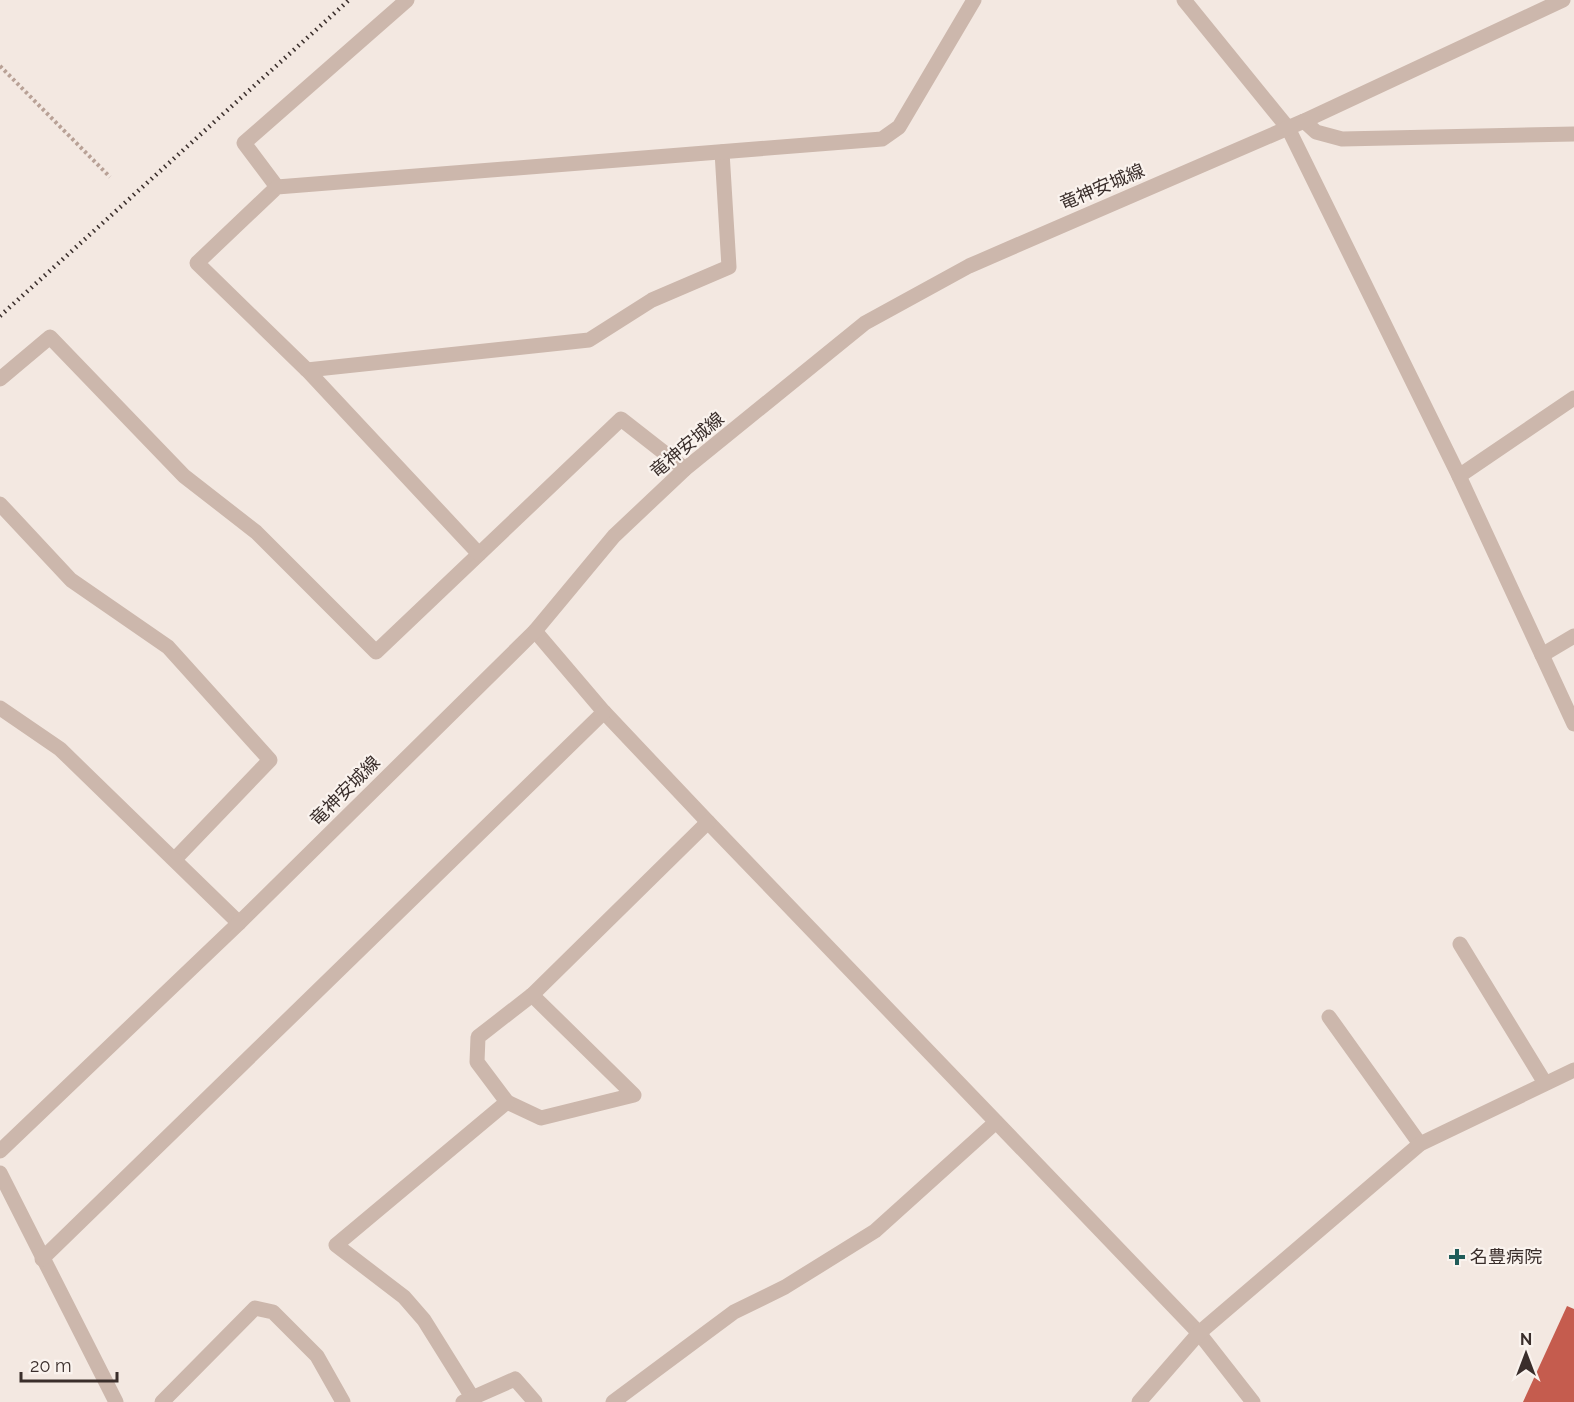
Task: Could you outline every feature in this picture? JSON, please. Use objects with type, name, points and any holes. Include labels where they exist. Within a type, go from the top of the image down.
[{"type":"street","points":[[277,187],[244,143],[407,0]]},
{"type":"street","points":[[479,554],[307,370],[197,263],[277,187],[882,139],[899,127],[974,0]]},
{"type":"street","points":[[1184,0],[1288,128],[1459,476],[1574,724]]},
{"type":"street","name":"竜神安城線","points":[[0,1151],[239,923],[535,631],[614,536],[685,469],[865,323],[969,266],[1305,121],[1563,0]]},
{"type":"street","points":[[1305,121],[1316,132],[1342,139],[1574,134]]},
{"type":"street","points":[[307,370],[589,340],[652,300],[729,267],[722,152]]},
{"type":"street","points":[[0,379],[50,337],[184,476],[256,532],[376,652],[621,419],[685,469]]},
{"type":"street","points":[[1459,476],[1574,398]]},
{"type":"street","points":[[0,504],[71,580],[168,647],[270,760],[175,859]]},
{"type":"street","points":[[535,631],[604,712],[708,822],[1199,1333],[1253,1402]]},
{"type":"street","points":[[1542,655],[1574,636]]},
{"type":"street","points":[[0,708],[60,749],[239,923]]},
{"type":"street","points":[[42,1259],[604,712]]},
{"type":"street","points":[[532,995],[634,1095],[541,1118],[507,1102],[477,1062],[478,1037],[532,995],[708,822]]},
{"type":"street","points":[[1460,944],[1545,1083]]},
{"type":"street","points":[[1329,1017],[1420,1144]]},
{"type":"street","points":[[1139,1402],[1199,1333],[1420,1144],[1574,1070]]},
{"type":"street","points":[[507,1102],[336,1245],[404,1297],[424,1320],[468,1399],[515,1379],[535,1402]]},
{"type":"street","points":[[613,1402],[734,1312],[785,1287],[874,1231],[996,1122]]},
{"type":"street","points":[[0,1173],[116,1402]]},
{"type":"street","points":[[162,1402],[255,1308],[273,1312],[317,1356],[343,1402]]},
{"type":"path","points":[[0,66],[110,177]]},
{"type":"building","points":[[1567,1306],[1574,1309],[1574,1402],[1523,1402]]},
{"type":"railway","points":[[0,316],[349,0]]},
{"type":"place","name":"名豊病院","points":[[1457,1257]]}]
